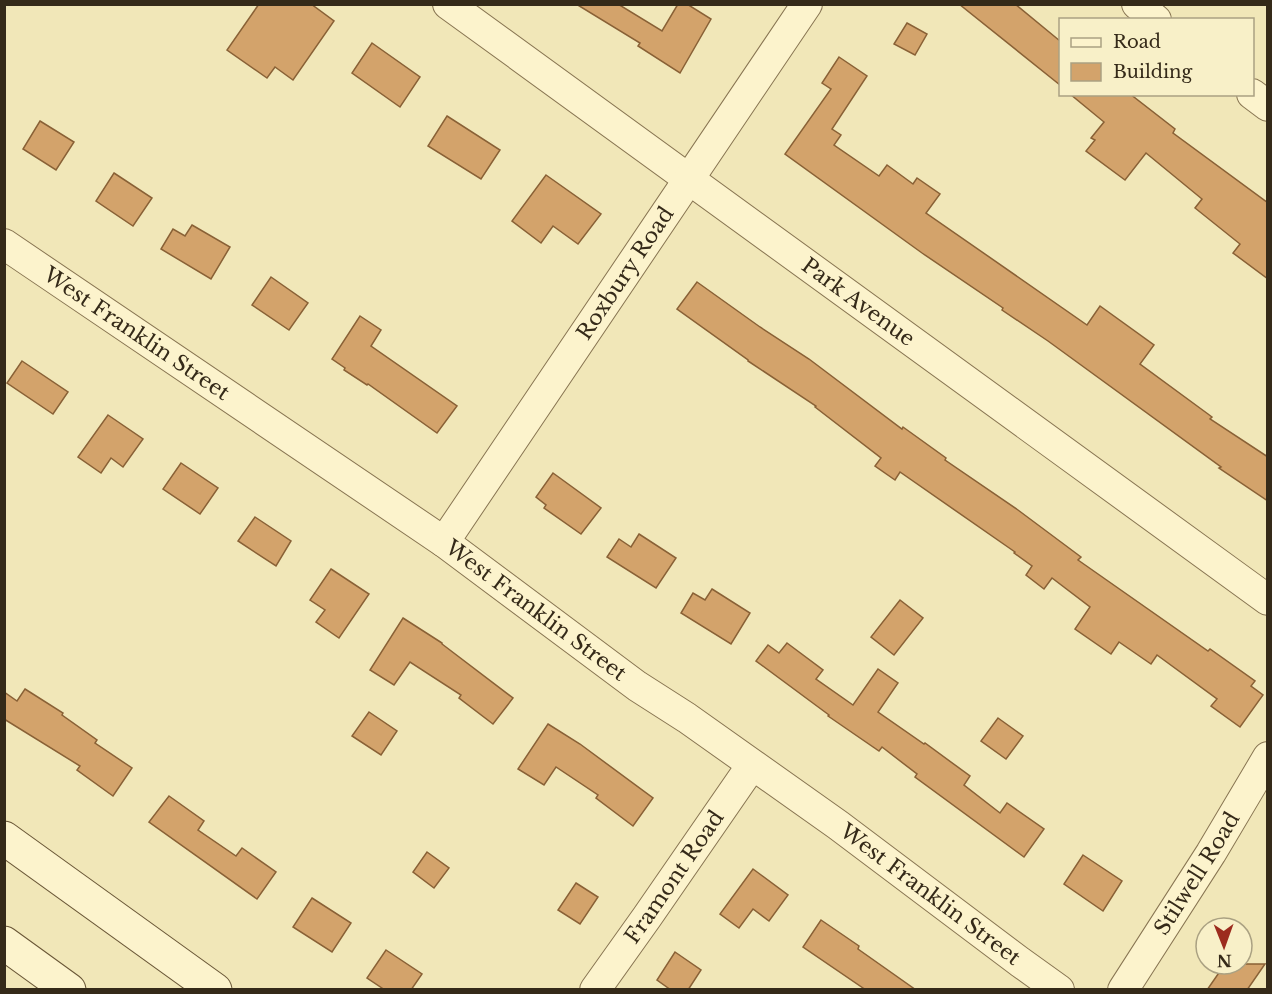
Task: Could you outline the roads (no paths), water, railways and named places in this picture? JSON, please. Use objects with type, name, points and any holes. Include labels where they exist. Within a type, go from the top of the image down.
[{"type":"street","name":"Park Avenue","points":[[448,4],[1268,600]]},
{"type":"street","name":"Roxbury Road","points":[[444,542],[807,4]]},
{"type":"street","points":[[1137,4],[1154,18]]},
{"type":"street","points":[[1254,96],[1268,106]]},
{"type":"street","name":"West Franklin Street","points":[[4,244],[444,542],[637,686],[687,718],[838,825],[1059,990]]},
{"type":"street","name":"Stilwell Road","points":[[1123,990],[1268,757]]},
{"type":"street","name":"Framont Road","points":[[595,990],[752,765]]},
{"type":"street","points":[[4,838],[215,990]]},
{"type":"street","points":[[4,943],[69,990]]}]
